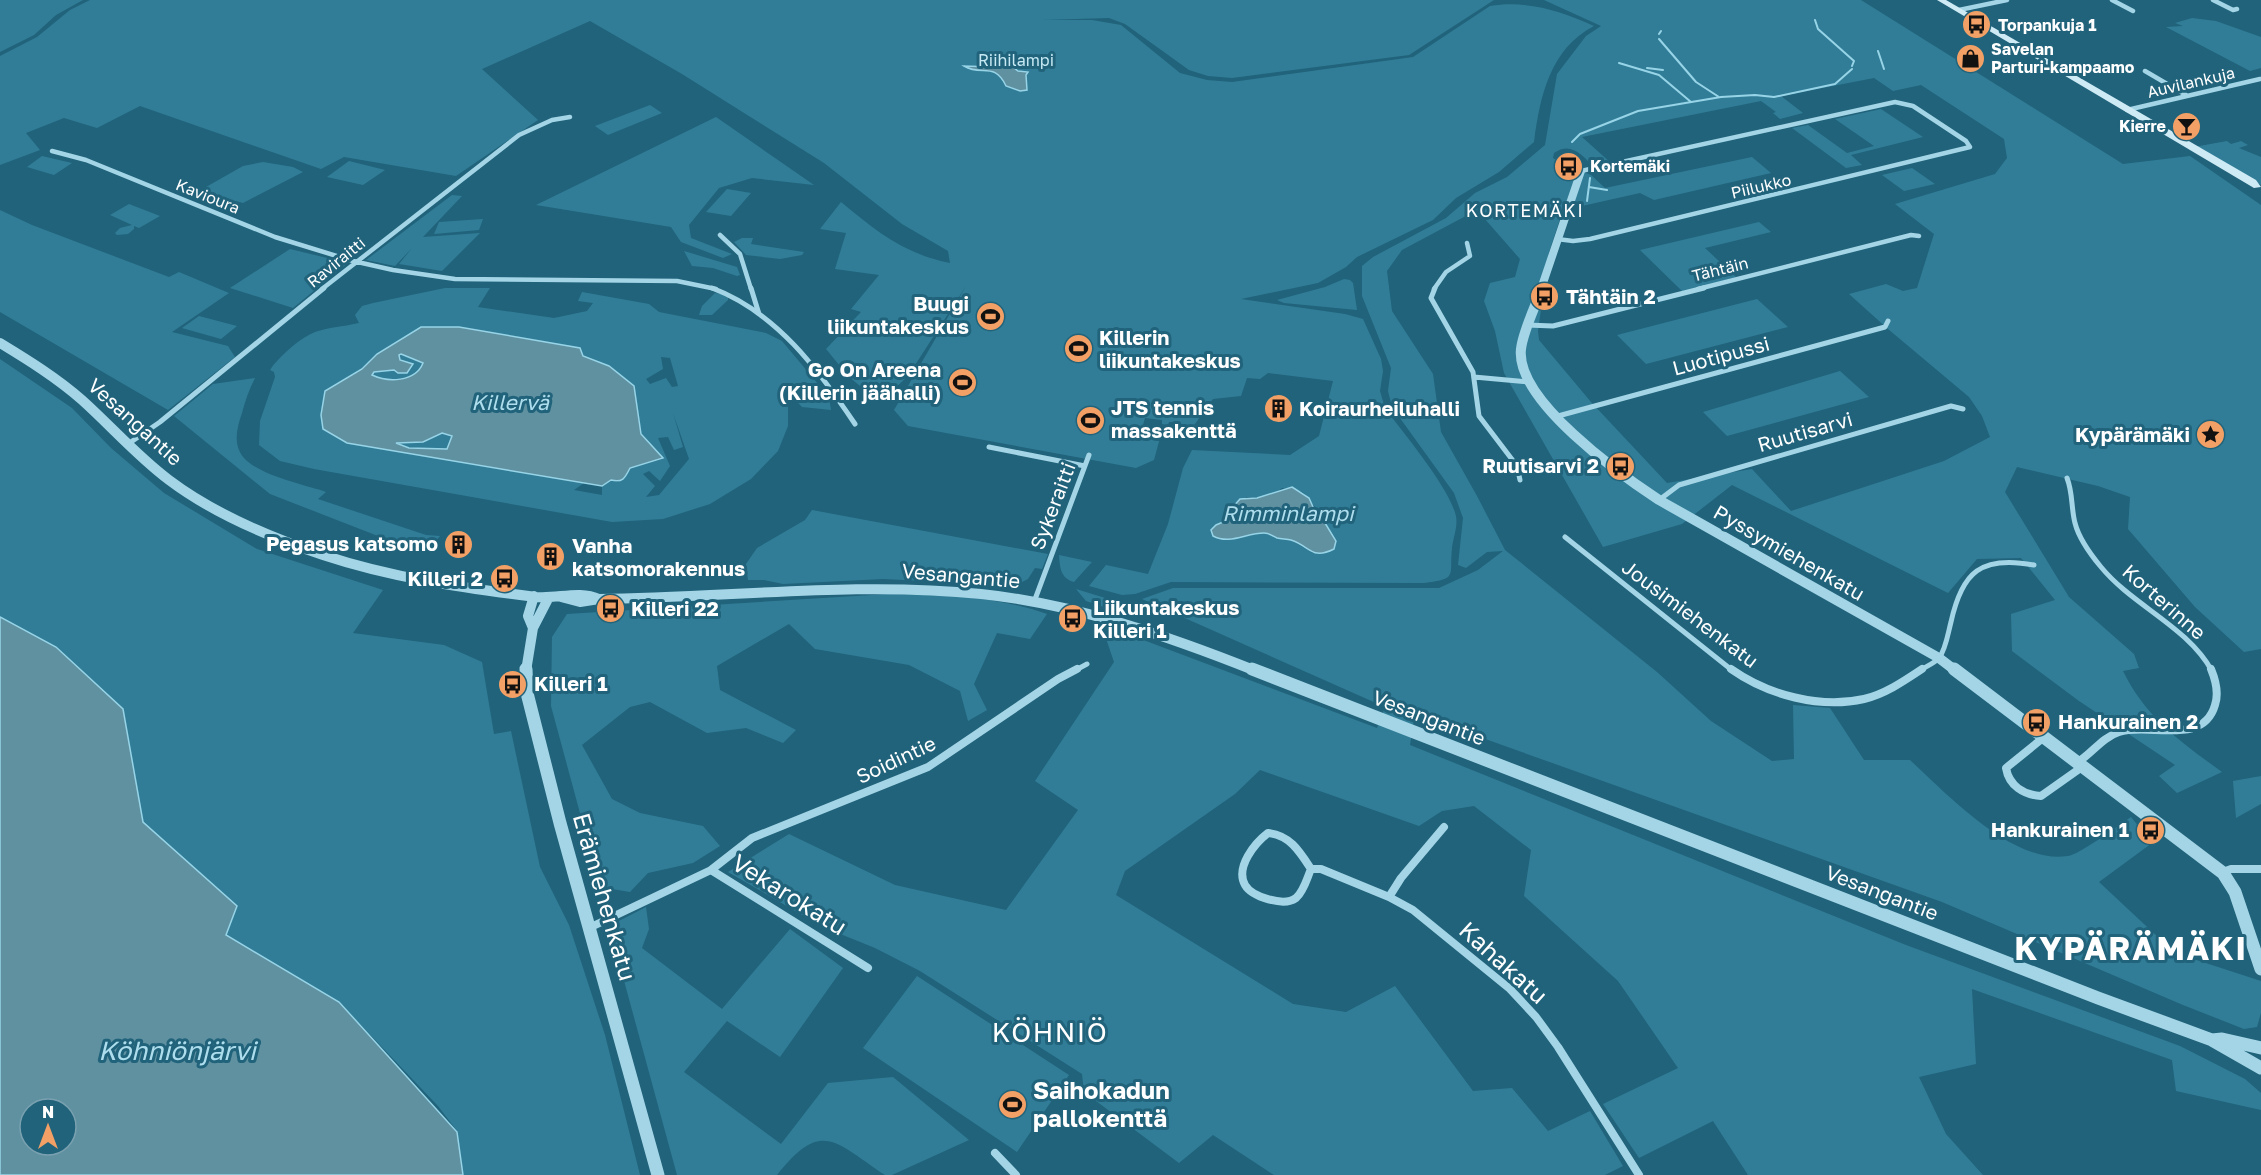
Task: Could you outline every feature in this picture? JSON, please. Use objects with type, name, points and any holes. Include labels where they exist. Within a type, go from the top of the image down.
[{"type":"main road","points":[[1941,0],[2248,183],[2259,187]]},
{"type":"street","points":[[1959,10],[2007,0]]},
{"type":"street","points":[[2112,0],[2133,11]]},
{"type":"street","points":[[2213,0],[2233,10],[2237,9]]},
{"type":"street","points":[[2145,71],[2187,95]]},
{"type":"street","name":"Auvilankuja","points":[[2127,110],[2260,79]]},
{"type":"street","name":"Pyssymiehenkatu","points":[[1970,147],[1966,141],[1913,106],[1895,102],[1585,170],[1557,239],[1527,325],[1521,349],[1530,382],[1558,416],[1602,460],[1659,500],[1939,658],[2223,873]]},
{"type":"street","name":"Raviraitti","points":[[128,444],[178,407],[356,262],[519,135],[552,120],[570,117]]},
{"type":"street","name":"Piilukko","points":[[1557,239],[1573,241],[1590,239],[1970,147]]},
{"type":"street","name":"Kavioura","points":[[52,151],[86,160],[302,247],[356,262],[457,279],[482,277],[590,282],[678,281],[703,285],[726,293],[759,314],[798,350],[835,394],[855,424]]},
{"type":"street","points":[[720,235],[740,254],[759,314]]},
{"type":"street","name":"Tähtäin","points":[[1527,325],[1553,326],[1911,235],[1919,236]]},
{"type":"street","points":[[1467,243],[1471,252],[1470,256],[1449,268],[1436,281],[1431,298],[1473,372],[1479,416],[1517,466],[1520,480]]},
{"type":"street","name":"Luotipussi","points":[[1558,416],[1885,327],[1887,321]]},
{"type":"street","name":"Vesangantie","points":[[0,343],[68,389],[150,465],[215,509],[285,542],[375,570],[428,581],[555,597],[569,602],[891,589],[982,594],[1034,602],[1107,618],[1191,646],[2141,1015],[2211,1040],[2222,1049],[2252,1061],[2261,1068]]},
{"type":"street","points":[[1474,377],[1530,382]]},
{"type":"street","name":"Ruutisarvi","points":[[1659,500],[1679,485],[1951,406],[1964,409]]},
{"type":"street","points":[[989,447],[1085,466]]},
{"type":"street","name":"Sykeraitti","points":[[1034,602],[1089,455]]},
{"type":"street","name":"Korterinne","points":[[2044,737],[2006,768],[2008,778],[2026,794],[2041,796],[2119,732],[2181,730],[2194,727],[2211,715],[2217,698],[2215,680],[2208,664],[2194,648],[2119,586],[2100,566],[2077,528],[2072,502],[2072,487],[2067,478]]},
{"type":"street","name":"Jousimiehenkatu","points":[[1565,537],[1715,658],[1748,680],[1781,693],[1828,701],[1871,697],[1885,692],[1939,658]]},
{"type":"street","points":[[1939,658],[1961,586],[1970,574],[1990,565],[2005,562],[2034,565]]},
{"type":"street","name":"Erämiehenkatu","points":[[533,628],[528,617],[528,609],[534,596]]},
{"type":"street","name":"Erämiehenkatu","points":[[555,597],[533,628],[526,665],[527,693],[560,823],[591,927],[658,1175]]},
{"type":"street","name":"Soidintie","points":[[711,870],[752,838],[928,767],[1058,679],[1087,663]]},
{"type":"street","points":[[1389,897],[1396,882],[1435,841],[1444,827]]},
{"type":"street","points":[[1268,833],[1283,835],[1297,849],[1311,869],[1303,891],[1290,901],[1275,901],[1251,891],[1245,886],[1243,880],[1248,857],[1261,837],[1268,833]]},
{"type":"street","name":"Kahakatu","points":[[1311,869],[1321,869],[1389,897],[1413,910],[1510,988],[1536,1017],[1558,1047],[1638,1175]]},
{"type":"street","points":[[2261,869],[2231,869],[2223,873],[2235,892],[2261,969]]},
{"type":"street","name":"Vekarokatu","points":[[591,927],[711,870],[868,968]]},
{"type":"street","name":"Vesangantie","points":[[2211,1040],[2222,1039],[2261,1048]]},
{"type":"street","points":[[995,1153],[1016,1175]]},
{"type":"green space","points":[[0,0],[83,0],[56,15],[34,35],[0,52]]},
{"type":"green space","points":[[90,0],[1494,0],[1409,55],[1232,78],[1208,76],[1189,70],[1125,24],[1109,18],[1042,20],[1092,20],[1121,25],[1180,73],[1207,80],[1232,82],[1413,57],[1490,6],[1518,4],[1544,8],[1594,26],[1567,47],[1557,61],[1544,91],[1534,142],[1499,172],[1456,198],[1433,220],[1357,257],[1346,267],[1318,283],[1241,299],[1345,314],[1363,319],[1381,359],[1383,371],[1380,391],[1385,408],[1445,491],[1456,516],[1451,570],[1447,578],[1423,583],[1171,582],[1135,594],[1122,595],[1089,586],[1106,565],[1148,574],[1168,524],[1183,468],[1192,450],[1290,455],[1319,436],[1333,381],[1268,373],[1260,379],[1247,378],[1241,396],[1213,399],[1192,428],[1172,431],[1175,422],[1169,422],[1168,425],[1162,424],[1162,420],[1145,418],[1143,425],[1159,430],[1161,434],[1154,460],[1136,468],[908,426],[894,410],[966,286],[908,376],[888,392],[876,393],[867,390],[844,371],[826,349],[861,312],[851,309],[879,275],[835,269],[846,233],[820,229],[841,202],[879,232],[918,254],[950,263],[948,251],[902,224],[824,163],[682,74],[590,21],[482,69],[538,120],[456,176],[344,157],[321,169],[140,106],[97,128],[64,118],[26,133],[40,150],[0,165],[0,56],[37,37],[70,10]],"holes":[[[1282,488],[1302,492],[1314,506],[1336,541],[1313,553],[1289,539],[1280,539],[1266,532],[1229,540],[1211,530],[1228,520],[1246,497],[1265,496]]]},
{"type":"green space","points":[[1544,0],[1861,0],[2123,164],[2190,156],[2261,205],[2261,649],[2244,652],[2195,607],[2128,529],[2130,497],[2098,486],[2017,467],[2005,492],[2069,597],[2134,654],[2139,668],[2123,671],[2142,702],[2166,728],[2222,772],[2177,793],[2159,776],[2175,765],[2079,701],[2012,651],[2011,614],[2055,600],[2021,558],[1977,559],[1948,593],[1732,485],[1682,524],[1603,547],[1504,373],[1495,331],[1484,301],[1490,283],[1515,277],[1520,259],[1477,210],[1402,250],[1387,271],[1392,311],[1433,374],[1441,432],[1505,550],[1657,672],[1711,721],[1772,761],[1794,759],[1793,705],[1830,708],[1864,760],[1910,760],[1982,824],[2025,850],[2047,856],[2068,856],[2090,845],[2131,817],[2152,843],[2099,882],[2175,953],[2261,981],[2261,1013],[2257,1027],[2244,1029],[2183,1005],[1942,902],[1415,714],[1410,745],[1906,945],[2180,1046],[2245,1079],[2261,1093],[2261,1110],[2176,1091],[2172,1060],[1972,989],[1976,1064],[1919,1077],[1946,1134],[1983,1175],[1748,1175],[1713,1121],[1639,1158],[1603,1104],[1678,1068],[1618,981],[1524,896],[1531,850],[1474,806],[1442,811],[1419,826],[1260,770],[1235,794],[1125,871],[1116,895],[1293,1004],[1346,1012],[1395,986],[1473,1091],[1512,1088],[1548,1131],[1590,1111],[1623,1166],[1605,1175],[1274,1175],[1213,1135],[1179,1163],[1084,1092],[1082,1074],[920,971],[875,948],[823,927],[728,872],[789,834],[895,885],[1006,910],[1078,810],[1035,781],[1114,662],[1101,624],[1377,728],[1385,707],[1142,599],[1173,588],[1439,588],[1478,570],[1503,551],[1487,552],[1466,568],[1458,565],[1463,518],[1454,493],[1392,407],[1388,391],[1391,368],[1362,296],[1362,266],[1373,257],[1446,218],[1475,193],[1507,177],[1545,145],[1557,74],[1586,36],[1601,26]],"holes":[[[1874,78],[1893,91],[1921,85],[2004,139],[2007,158],[1995,174],[1895,204],[1934,234],[1917,288],[1903,291],[1886,284],[1849,294],[1969,397],[1982,416],[1990,437],[1944,461],[1791,511],[1752,469],[1667,483],[1591,402],[1539,340],[1538,331],[1549,252],[1566,201],[1582,206],[1640,193],[1654,200],[1771,173],[1752,157],[1605,188],[1590,174],[1574,171],[1553,158],[1554,153],[1566,148],[1571,149],[1581,154],[1594,167],[1611,163],[1582,137],[1761,101],[1776,112],[1773,113],[1780,119],[1803,113],[1781,96]]]},
{"type":"green space","points":[[2192,18],[2216,21],[2261,37],[2261,68],[2250,71],[2166,27],[2183,26],[2175,23]]},
{"type":"green space","points":[[650,105],[662,113],[608,135],[595,126]]},
{"type":"green space","points":[[1881,109],[1923,137],[1851,155],[1862,165],[1846,168],[1792,128],[1808,125],[1847,153],[1874,146],[1835,119]]},
{"type":"green space","points":[[716,117],[814,185],[752,178],[719,188],[689,225],[691,238],[732,254],[723,258],[681,242],[671,227],[536,205]]},
{"type":"green space","points":[[2227,141],[2231,144],[2241,141],[2248,145],[2239,148],[2261,157],[2261,185],[2194,147]]},
{"type":"green space","points":[[42,156],[72,163],[54,175],[27,167]]},
{"type":"green space","points":[[349,161],[385,170],[363,185],[327,177]]},
{"type":"green space","points":[[263,162],[293,167],[303,172],[243,203],[199,191],[243,166]]},
{"type":"green space","points":[[1912,168],[1935,184],[1904,191],[1882,175]]},
{"type":"green space","points":[[727,189],[751,193],[731,216],[706,212]]},
{"type":"green space","points":[[452,195],[462,196],[423,237],[480,233],[442,271],[399,264],[412,248],[395,266],[366,260]]},
{"type":"green space","points":[[129,204],[160,216],[139,228],[134,226],[128,234],[117,235],[115,233],[120,228],[132,225],[110,215]]},
{"type":"green space","points":[[0,210],[32,225],[169,277],[179,272],[229,293],[172,332],[228,346],[235,357],[168,410],[0,312]]},
{"type":"green space","points":[[483,219],[479,230],[434,234],[439,222]]},
{"type":"green space","points":[[1759,222],[1771,232],[1705,248],[1736,277],[1683,292],[1640,250]]},
{"type":"green space","points":[[742,238],[753,238],[751,244],[804,252],[802,255],[780,259],[746,255],[734,242]]},
{"type":"green space","points":[[290,249],[348,263],[293,308],[230,288]]},
{"type":"green space","points":[[684,251],[737,267],[740,275],[713,268],[692,266]]},
{"type":"green space","points":[[1344,279],[1353,283],[1357,310],[1284,303],[1277,300],[1325,287]]},
{"type":"green space","points":[[445,288],[490,288],[478,307],[554,318],[587,311],[593,303],[578,301],[582,292],[649,304],[659,312],[766,333],[782,341],[829,397],[831,410],[802,407],[788,392],[788,426],[778,451],[751,479],[710,504],[663,519],[612,522],[280,461],[259,445],[260,421],[275,377],[274,372],[270,370],[286,352],[305,337],[320,330],[359,323],[355,315],[362,306]],"holes":[[[459,327],[580,348],[583,356],[634,386],[641,434],[662,459],[630,468],[618,482],[611,480],[602,486],[602,495],[574,490],[584,483],[347,443],[363,369],[377,354],[421,328]],[[661,357],[670,358],[678,386],[672,387],[666,378],[650,384],[646,379],[663,369]],[[673,413],[689,459],[659,495],[646,497],[655,486],[643,474],[649,471],[660,481],[670,466],[658,438],[668,437],[674,450],[683,447]]]},
{"type":"green space","points":[[715,293],[728,295],[728,300],[712,315],[699,315],[702,306]]},
{"type":"green space","points":[[1757,299],[1788,327],[1646,364],[1617,335]]},
{"type":"green space","points":[[199,316],[237,326],[221,339],[182,328]]},
{"type":"green space","points":[[401,354],[423,364],[413,374],[400,379],[385,379],[372,375],[374,372],[395,370]]},
{"type":"green space","points":[[0,359],[72,408],[111,448],[164,493],[257,549],[383,590],[353,633],[444,645],[482,662],[494,734],[511,731],[540,867],[569,925],[605,1035],[640,1175],[463,1175],[457,1131],[438,1106],[339,1002],[226,935],[237,906],[143,822],[123,709],[56,647],[0,617]]},
{"type":"green space","points":[[1840,371],[1869,397],[1727,436],[1703,412]]},
{"type":"green space","points":[[255,378],[237,431],[239,450],[244,458],[264,472],[326,492],[318,499],[426,535],[440,536],[430,548],[396,543],[270,494],[174,416],[213,384]]},
{"type":"green space","points":[[442,433],[452,436],[447,449],[409,448],[396,443],[420,442]]},
{"type":"green space","points":[[812,510],[1048,554],[1042,569],[1035,568],[1028,579],[1020,583],[969,579],[946,582],[883,579],[783,584],[764,580],[748,580],[746,564],[757,548],[805,520]]},
{"type":"green space","points":[[1059,555],[1092,562],[1074,582],[1063,575]]},
{"type":"green space","points":[[1076,589],[1115,601],[1121,606],[1119,612],[1086,601]]},
{"type":"green space","points":[[888,594],[989,600],[1047,614],[1030,639],[997,633],[974,684],[987,710],[968,721],[960,691],[909,665],[815,649],[789,624],[717,666],[720,690],[796,730],[783,743],[746,728],[707,733],[650,702],[630,707],[582,745],[612,799],[640,813],[703,826],[720,846],[693,863],[648,873],[630,892],[600,887],[551,706],[552,637],[567,614]]},
{"type":"green space","points":[[2261,776],[2261,804],[2236,818],[2233,781]]},
{"type":"green space","points":[[646,907],[649,929],[642,948],[722,1009],[790,929],[843,968],[780,1057],[727,1021],[684,1072],[781,1144],[828,1083],[893,1077],[969,1140],[892,1175],[885,1175],[841,1145],[829,1141],[818,1141],[806,1146],[777,1175],[677,1175],[611,933],[617,922]]},
{"type":"green space","points":[[917,976],[1069,1075],[1017,1152],[863,1048]]},
{"type":"water","name":"Riihilampi","points":[[1009,64],[1018,71],[1028,72],[1026,75],[1027,90],[1020,91],[1006,86],[997,74],[992,72],[964,66],[998,67]]},
{"type":"water","name":"Killervä","points":[[421,327],[459,327],[580,348],[583,356],[609,366],[634,386],[641,434],[663,458],[630,468],[623,479],[611,480],[602,486],[347,443],[323,429],[321,415],[325,391],[362,369],[377,354]],"holes":[[[399,355],[423,363],[419,370],[407,377],[393,380],[372,375],[374,372],[394,370],[398,373],[407,373],[413,364],[400,360]],[[442,433],[452,436],[447,449],[409,448],[396,443],[423,442]]]},
{"type":"water","name":"Rimminlampi","points":[[1292,487],[1309,498],[1314,509],[1325,514],[1325,523],[1336,541],[1334,549],[1316,553],[1291,540],[1277,538],[1266,533],[1232,539],[1213,536],[1211,530],[1228,520],[1233,507],[1240,499],[1257,498]]},
{"type":"water","name":"Köhniönjärvi","points":[[0,617],[56,647],[123,709],[143,822],[237,906],[226,935],[339,1002],[457,1132],[463,1175],[0,1175]]},
{"type":"waterway","points":[[1815,20],[1818,29],[1854,61],[1852,66]]},
{"type":"waterway","points":[[1659,39],[1696,82],[1719,97]]},
{"type":"waterway","points":[[1878,51],[1884,69]]},
{"type":"waterway","points":[[1619,63],[1659,75],[1691,102]]},
{"type":"waterway","points":[[1647,68],[1663,70]]},
{"type":"waterway","points":[[1572,142],[1580,134],[1638,111],[1721,97],[1755,95],[1774,97],[1835,84],[1852,69]]},
{"type":"waterway","points":[[1587,201],[1590,178]]},
{"type":"waterway","points":[[1589,187],[1607,190]]},
{"type":"place","name":"Torpankuja 1","points":[[1977,25]]},
{"type":"place","name":"Savelan Parturi-kampaamo","points":[[1970,58]]},
{"type":"place","name":"Kierre","points":[[2187,126]]},
{"type":"place","name":"Kortemäki","points":[[1569,166]]},
{"type":"place","name":"Tähtäin 2","points":[[1545,297]]},
{"type":"place","name":"Buugi liikuntakeskus","points":[[990,316]]},
{"type":"place","name":"Killerin liikuntakeskus","points":[[1078,349]]},
{"type":"place","name":"Go On Areena (Killerin jäähalli)","points":[[962,382]]},
{"type":"place","name":"Koiraurheiluhalli","points":[[1278,409]]},
{"type":"place","name":"JTS tennis massakenttä","points":[[1090,420]]},
{"type":"place","name":"Kypärämäki","points":[[2211,435]]},
{"type":"place","name":"Ruutisarvi 2","points":[[1620,466]]},
{"type":"place","name":"Pegasus katsomo","points":[[459,544]]},
{"type":"place","name":"Vanha katsomorakennus","points":[[551,557]]},
{"type":"place","name":"Killeri 2","points":[[504,579]]},
{"type":"place","name":"Killeri 22","points":[[610,609]]},
{"type":"place","name":"Liikuntakeskus Killeri 1","points":[[1072,619]]},
{"type":"place","name":"Killeri 1","points":[[513,684]]},
{"type":"place","name":"Hankurainen 2","points":[[2037,722]]},
{"type":"place","name":"Hankurainen 1","points":[[2150,830]]},
{"type":"place","name":"Saihokadun pallokenttä","points":[[1012,1105]]},
{"type":"district","name":"KORTEMÄKI","points":[[1525,211]]},
{"type":"district","name":"KYPÄRÄMÄKI","points":[[2131,949]]},
{"type":"district","name":"KÖHNIÖ","points":[[1050,1033]]}]
